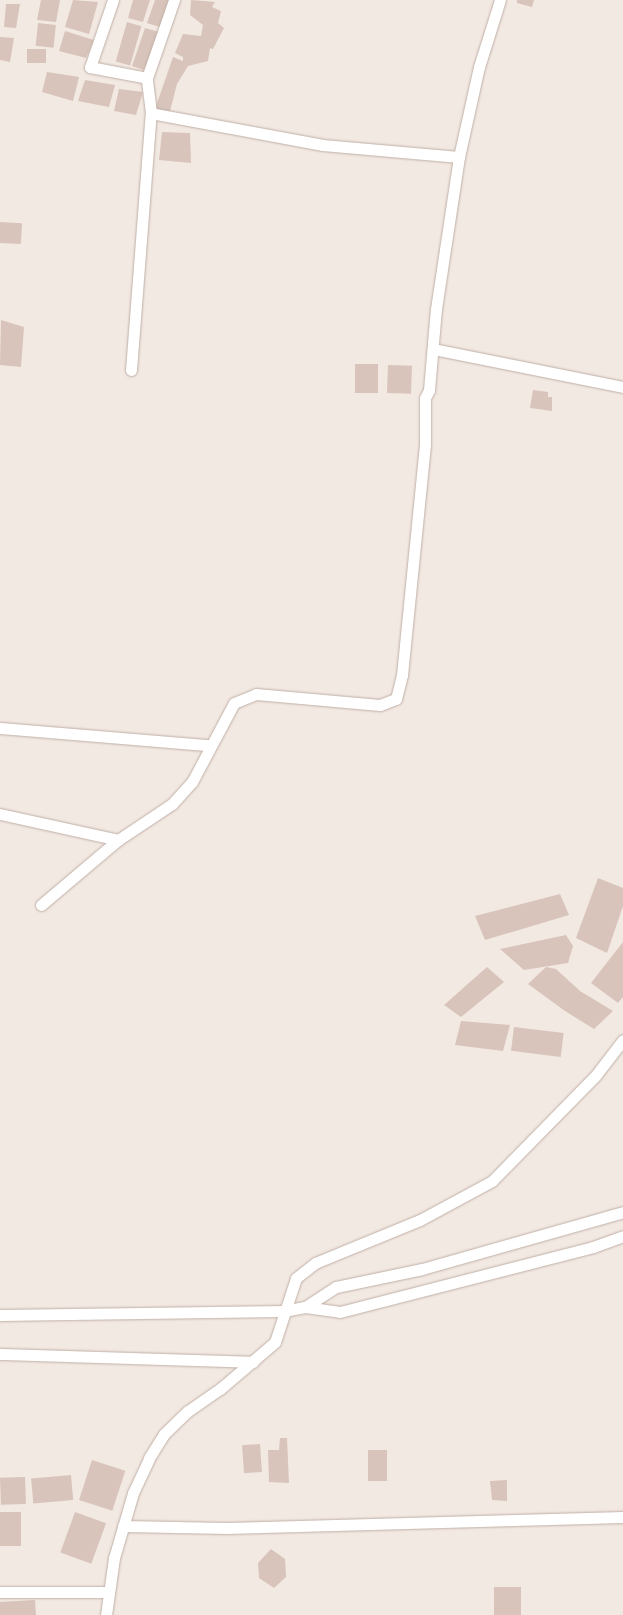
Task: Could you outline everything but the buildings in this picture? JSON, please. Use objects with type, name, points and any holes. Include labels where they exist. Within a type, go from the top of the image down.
[{"type":"street","points":[[113,0],[90,67],[147,78]]},
{"type":"street","points":[[131,370],[151,113],[147,78],[174,0]]},
{"type":"street","points":[[41,905],[118,840],[172,804],[192,782],[209,745],[234,703],[256,694],[354,705],[380,705],[396,699],[410,604],[425,444],[425,398],[429,390],[459,157],[479,67],[500,0]]},
{"type":"street","points":[[151,113],[323,145],[459,157]]},
{"type":"street","points":[[433,349],[623,387]]},
{"type":"street","points":[[0,728],[209,745]]},
{"type":"street","points":[[0,814],[118,840]]},
{"type":"street","points":[[106,1615],[114,1558],[123,1526],[149,1458],[164,1434],[188,1412],[253,1362],[275,1342],[296,1278],[315,1263],[428,1216],[492,1181],[596,1075],[623,1040]]},
{"type":"street","points":[[305,1307],[336,1287],[422,1269],[623,1212]]},
{"type":"street","points":[[0,1315],[284,1311],[305,1307],[340,1312],[593,1247],[623,1236]]},
{"type":"street","points":[[0,1354],[253,1362]]},
{"type":"street","points":[[123,1526],[227,1528],[623,1517]]},
{"type":"street","points":[[0,1592],[109,1592]]}]
